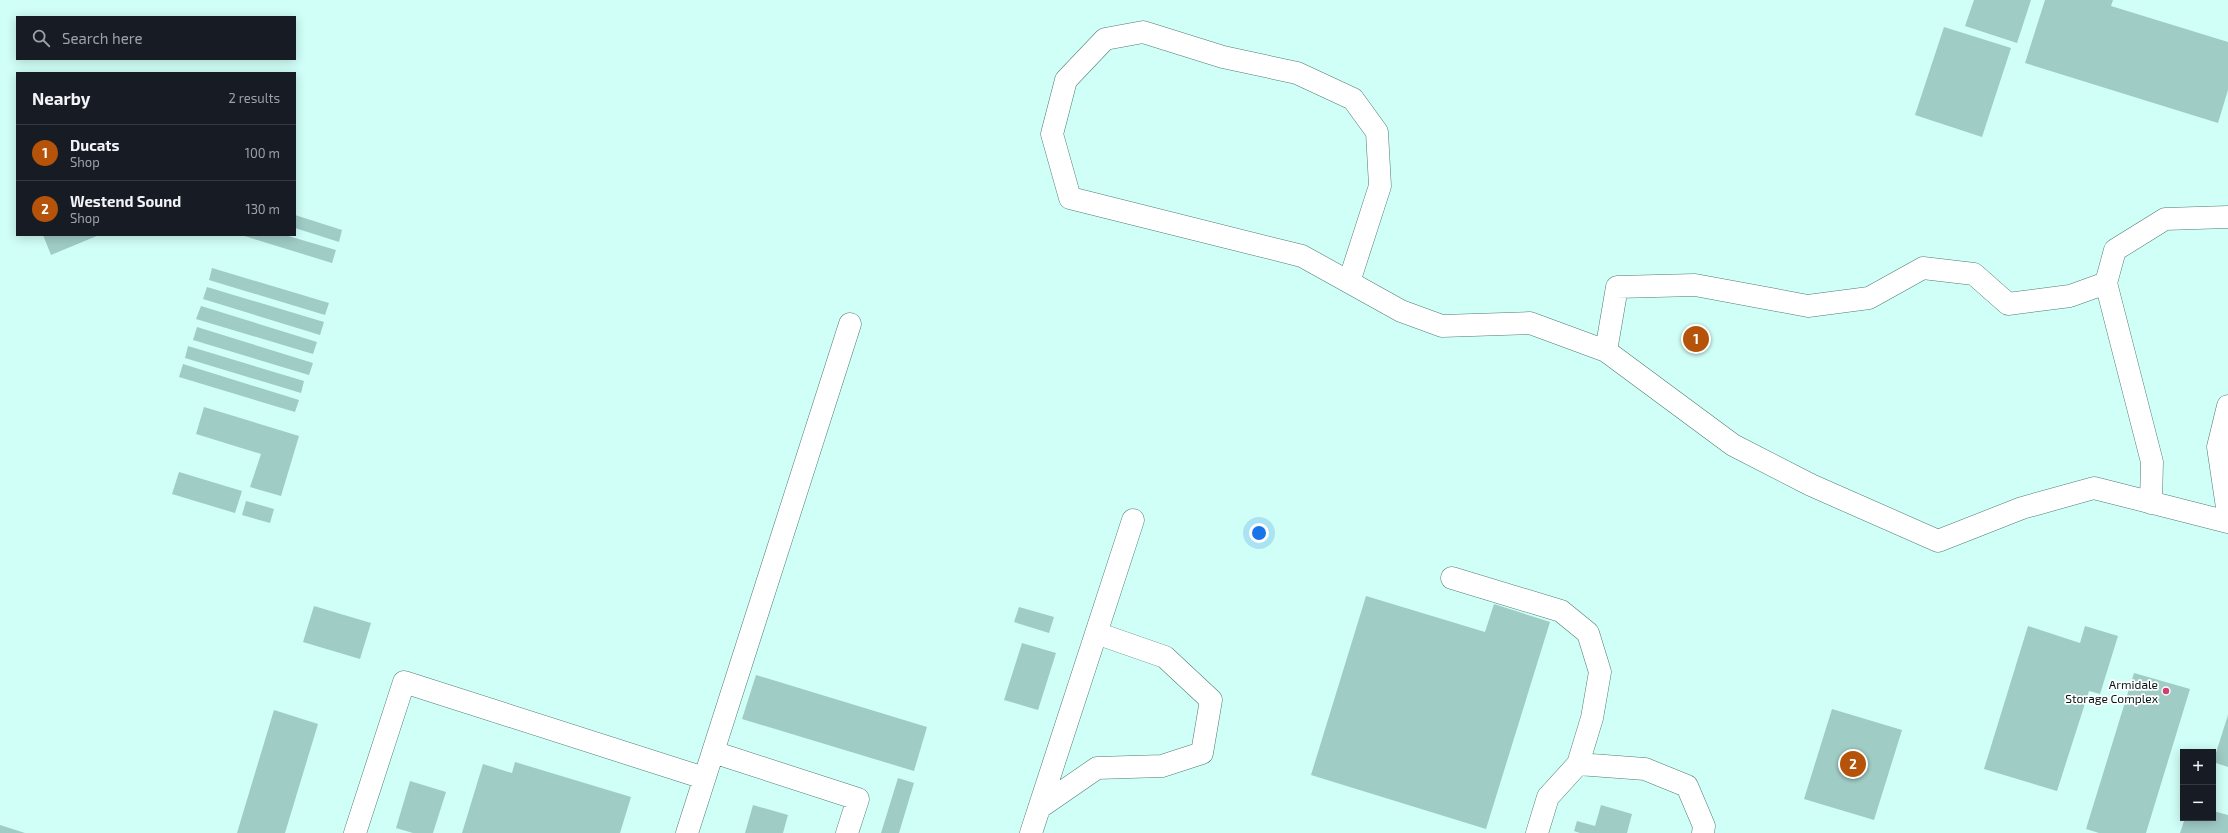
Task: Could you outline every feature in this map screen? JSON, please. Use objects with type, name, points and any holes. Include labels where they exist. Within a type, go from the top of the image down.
[{"type":"lane","points":[[1349,282],[1380,186],[1377,132],[1353,98],[1297,73],[1223,57],[1143,32],[1104,39],[1066,80],[1052,134],[1070,198],[1302,256],[1401,311],[1442,326],[1530,323],[1606,352],[1733,445],[1811,485],[1938,541],[2022,508],[2094,488],[2228,522]]},
{"type":"lane","points":[[2151,503],[2152,462],[2106,283],[2115,250],[2165,218],[2228,217]]},
{"type":"lane","points":[[1606,352],[1617,287],[1695,285],[1808,306],[1869,298],[1923,268],[1974,274],[2008,304],[2070,296],[2106,283]]},
{"type":"lane","points":[[687,833],[850,324]]},
{"type":"lane","points":[[2228,406],[2218,447],[2228,514]]},
{"type":"lane","points":[[1031,833],[1133,520]]},
{"type":"lane","points":[[1452,578],[1561,611],[1588,634],[1600,672],[1592,718],[1578,764],[1548,797],[1537,833]]},
{"type":"lane","points":[[1039,808],[1097,768],[1162,766],[1202,753],[1211,700],[1165,657],[1096,634]]},
{"type":"lane","points":[[355,833],[404,682],[704,778]]},
{"type":"lane","points":[[713,752],[858,799],[847,833]]},
{"type":"lane","points":[[1578,764],[1645,768],[1687,786],[1704,826],[1703,833]]},
{"type":"building","points":[[1974,0],[2031,0],[2017,43],[1965,26]]},
{"type":"building","points":[[2045,0],[2113,0],[2111,6],[2228,42],[2228,90],[2218,123],[2025,63]]},
{"type":"building","points":[[1944,27],[2011,48],[1982,137],[1915,115]]},
{"type":"building","points":[[296,215],[342,230],[339,242],[296,228]]},
{"type":"building","points":[[43,236],[97,236],[51,255]]},
{"type":"building","points":[[244,236],[288,236],[336,250],[332,263]]},
{"type":"building","points":[[212,268],[329,303],[325,315],[209,280]]},
{"type":"building","points":[[207,287],[324,322],[320,335],[203,299]]},
{"type":"building","points":[[201,306],[317,342],[313,354],[196,319]]},
{"type":"building","points":[[197,327],[313,363],[309,375],[193,340]]},
{"type":"building","points":[[188,346],[304,381],[301,393],[185,358]]},
{"type":"building","points":[[183,364],[299,400],[295,412],[179,377]]},
{"type":"building","points":[[204,407],[299,436],[281,496],[250,487],[261,454],[196,434]]},
{"type":"building","points":[[179,472],[242,491],[235,513],[172,494]]},
{"type":"building","points":[[246,501],[274,509],[270,523],[242,515]]},
{"type":"building","points":[[1366,596],[1485,632],[1494,604],[1550,622],[1486,829],[1311,775]]},
{"type":"building","points":[[314,606],[371,623],[360,659],[303,642]]},
{"type":"building","points":[[1019,607],[1054,617],[1049,633],[1014,622]]},
{"type":"building","points":[[2028,626],[2080,643],[2085,626],[2118,636],[2100,694],[2089,691],[2057,791],[1984,769]]},
{"type":"building","points":[[1022,643],[1056,653],[1038,710],[1004,700]]},
{"type":"building","points":[[2134,673],[2190,689],[2146,833],[2099,833],[2086,829]]},
{"type":"building","points":[[756,675],[927,727],[914,771],[742,719]]},
{"type":"building","points":[[1832,709],[1902,730],[1874,820],[1804,799]]},
{"type":"building","points":[[274,710],[318,724],[285,833],[237,833]]},
{"type":"building","points":[[2228,715],[2228,767],[2216,763],[2216,753]]},
{"type":"building","points":[[515,762],[631,797],[620,833],[462,833],[483,764],[512,773]]},
{"type":"building","points":[[898,778],[914,783],[899,833],[881,833]]},
{"type":"building","points":[[410,781],[446,792],[433,833],[413,833],[396,828]]},
{"type":"building","points":[[753,805],[788,815],[783,833],[745,833]]},
{"type":"building","points":[[1601,805],[1632,814],[1627,833],[1580,833],[1574,831],[1577,821],[1595,826]]},
{"type":"building","points":[[2216,812],[2228,815],[2228,833],[2180,833],[2184,821],[2216,821]]},
{"type":"building","points":[[0,825],[25,833],[0,833]]},
{"type":"place","name":"Ducats","points":[[1696,339]]},
{"type":"place","name":"Armidale Storage Complex","points":[[2166,691]]},
{"type":"place","name":"Westend Sound","points":[[1853,764]]}]
